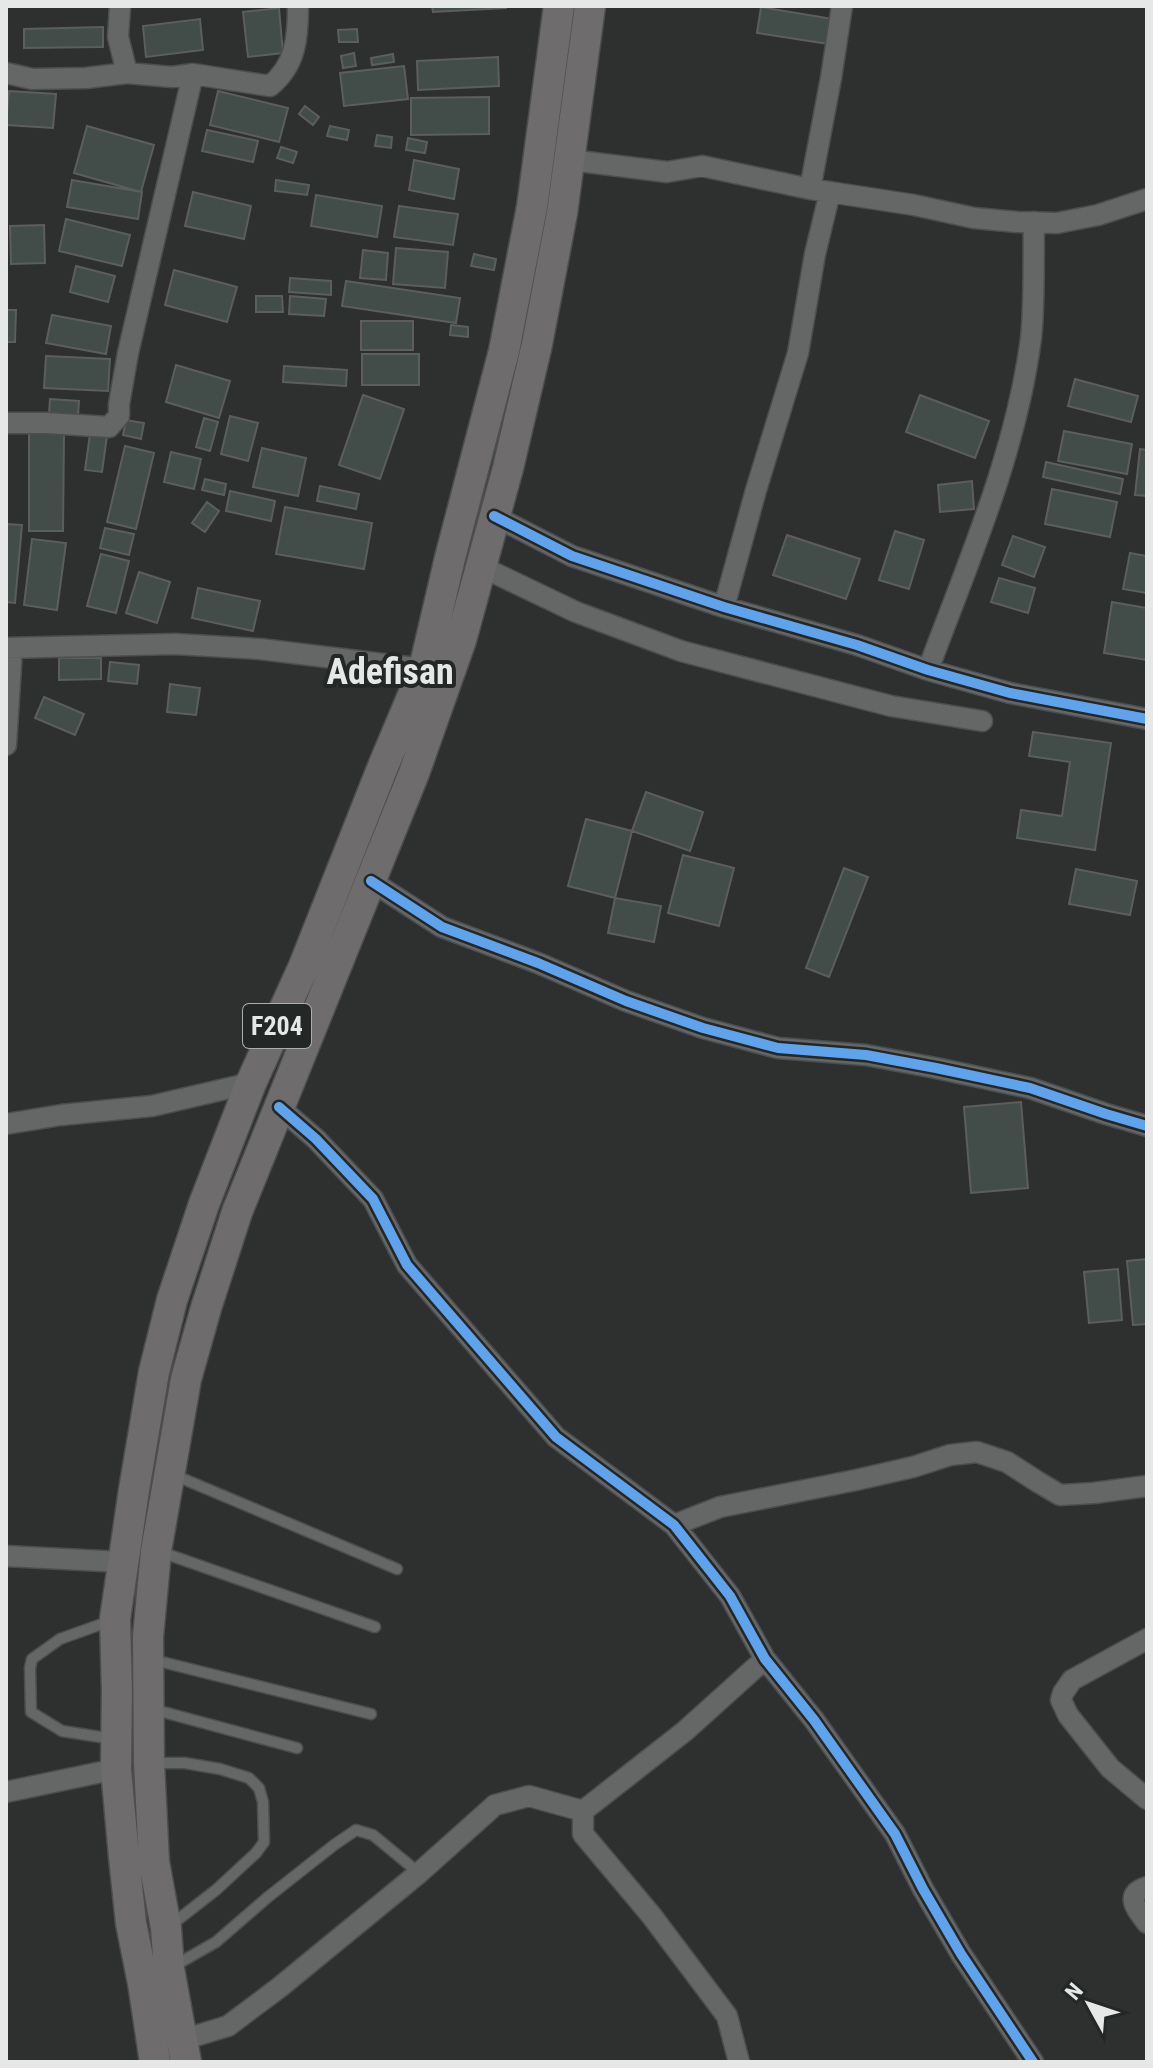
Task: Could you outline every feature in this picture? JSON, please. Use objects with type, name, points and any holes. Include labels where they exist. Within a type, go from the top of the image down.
[{"type":"main road","name":"F204","points":[[155,2062],[131,1923],[116,1754],[115,1619],[154,1372],[172,1300],[204,1204],[251,1083],[304,966],[424,669],[504,351],[532,207],[559,6]]},
{"type":"main road","name":"F204","points":[[184,2051],[154,1862],[148,1637],[156,1551],[186,1379],[237,1212],[371,881],[461,640],[508,468],[537,344],[562,213],[590,6]]},
{"type":"street","points":[[120,6],[118,37],[127,73]]},
{"type":"street","points":[[6,73],[32,79],[86,78],[127,73],[172,77],[193,74],[270,86],[282,76],[292,56],[298,30],[298,6]]},
{"type":"street","points":[[724,607],[798,353],[815,254],[831,78],[842,6]]},
{"type":"street","points":[[6,423],[109,427],[119,416],[128,353],[193,74]]},
{"type":"street","points":[[570,160],[667,172],[702,166],[974,218],[1057,223],[1098,215],[1147,199]]},
{"type":"street","points":[[928,670],[1001,473],[1022,390],[1031,336],[1034,222]]},
{"type":"street","points":[[494,516],[572,556],[724,607],[819,633],[928,670],[1010,693],[1147,719]]},
{"type":"street","points":[[482,567],[576,612],[681,651],[891,706],[982,721]]},
{"type":"street","points":[[6,745],[9,648],[175,644],[260,649],[424,669]]},
{"type":"street","points":[[371,881],[442,927],[538,963],[626,1001],[703,1028],[778,1048],[866,1055],[1030,1088],[1147,1126]]},
{"type":"street","points":[[6,1124],[152,1106],[251,1083]]},
{"type":"street","points":[[279,1107],[316,1139],[373,1199],[407,1265],[556,1437],[674,1525],[730,1596],[765,1659],[814,1720],[895,1834],[961,1954],[1033,2062]]},
{"type":"street","points":[[674,1525],[720,1507],[856,1480],[950,1455],[977,1452],[1007,1462],[1060,1495],[1147,1486]]},
{"type":"street","points":[[6,1556],[122,1562]]},
{"type":"street","points":[[1147,1639],[1072,1680],[1061,1700],[1068,1715],[1110,1768],[1147,1799]]},
{"type":"street","points":[[583,1811],[685,1731],[765,1659]]},
{"type":"street","points":[[6,1792],[116,1754]]},
{"type":"street","points":[[184,2051],[228,2026],[280,1987],[419,1873],[495,1805],[529,1796],[583,1811]]},
{"type":"street","points":[[583,1811],[583,1834],[651,1915],[727,2016],[739,2062]]},
{"type":"street","points":[[1147,1887],[1138,1890],[1133,1903],[1147,1923]]},
{"type":"lane","points":[[168,1473],[397,1569]]},
{"type":"lane","points":[[156,1551],[375,1627]]},
{"type":"lane","points":[[115,1619],[60,1639],[32,1659],[30,1668],[31,1712],[62,1731],[116,1754]]},
{"type":"lane","points":[[148,1658],[371,1714]]},
{"type":"lane","points":[[148,1708],[297,1748]]},
{"type":"lane","points":[[149,1763],[185,1763],[249,1778],[259,1788],[263,1802],[264,1842],[256,1853],[216,1890],[166,1928]]},
{"type":"lane","points":[[169,1969],[216,1942],[356,1830],[373,1835],[419,1873]]},
{"type":"building","points":[[432,6],[506,6],[506,8],[433,12]]},
{"type":"building","points":[[761,7],[833,19],[829,44],[757,33]]},
{"type":"building","points":[[279,8],[283,53],[248,57],[243,12]]},
{"type":"building","points":[[200,19],[203,50],[146,57],[143,26]]},
{"type":"building","points":[[103,27],[103,47],[24,48],[24,29]]},
{"type":"building","points":[[357,29],[358,42],[339,42],[338,30]]},
{"type":"building","points":[[354,53],[356,66],[343,68],[341,56]]},
{"type":"building","points":[[393,54],[394,62],[372,65],[371,58]]},
{"type":"building","points":[[498,57],[499,86],[418,90],[417,61]]},
{"type":"building","points":[[404,66],[408,99],[344,106],[340,73]]},
{"type":"building","points":[[9,91],[56,94],[53,128],[6,125]]},
{"type":"building","points":[[218,91],[288,108],[279,142],[210,125]]},
{"type":"building","points":[[489,97],[489,134],[411,135],[411,98]]},
{"type":"building","points":[[305,106],[319,117],[313,125],[299,114]]},
{"type":"building","points":[[87,126],[154,145],[141,192],[74,173]]},
{"type":"building","points":[[330,126],[349,130],[347,140],[327,136]]},
{"type":"building","points":[[207,130],[258,141],[253,162],[202,151]]},
{"type":"building","points":[[377,135],[392,137],[391,148],[375,146]]},
{"type":"building","points":[[408,138],[427,142],[425,153],[406,150]]},
{"type":"building","points":[[281,147],[297,152],[293,163],[277,158]]},
{"type":"building","points":[[414,160],[459,169],[454,199],[409,190]]},
{"type":"building","points":[[72,180],[142,192],[138,219],[67,207]]},
{"type":"building","points":[[276,180],[309,185],[307,195],[275,191]]},
{"type":"building","points":[[193,192],[251,206],[244,239],[185,226]]},
{"type":"building","points":[[316,195],[382,206],[377,237],[311,226]]},
{"type":"building","points":[[399,206],[458,214],[453,245],[394,237]]},
{"type":"building","points":[[66,219],[130,235],[122,266],[59,251]]},
{"type":"building","points":[[44,225],[45,263],[11,264],[10,226]]},
{"type":"building","points":[[396,248],[448,252],[445,288],[393,284]]},
{"type":"building","points":[[363,250],[388,253],[386,280],[360,278]]},
{"type":"building","points":[[474,254],[496,259],[494,270],[471,266]]},
{"type":"building","points":[[76,266],[115,276],[108,302],[70,292]]},
{"type":"building","points":[[174,270],[237,287],[227,322],[165,305]]},
{"type":"building","points":[[290,278],[331,281],[331,295],[289,292]]},
{"type":"building","points":[[346,281],[460,298],[456,323],[342,306]]},
{"type":"building","points":[[256,296],[282,296],[283,312],[256,312]]},
{"type":"building","points":[[290,296],[326,299],[324,316],[289,314]]},
{"type":"building","points":[[6,310],[16,310],[15,342],[6,342]]},
{"type":"building","points":[[52,315],[111,326],[106,354],[46,343]]},
{"type":"building","points":[[361,321],[413,321],[413,350],[361,350]]},
{"type":"building","points":[[451,325],[468,327],[468,337],[450,335]]},
{"type":"building","points":[[362,354],[419,354],[419,385],[362,385]]},
{"type":"building","points":[[46,356],[110,359],[108,391],[44,388]]},
{"type":"building","points":[[176,365],[230,381],[219,418],[166,402]]},
{"type":"building","points":[[284,366],[347,370],[346,386],[283,382]]},
{"type":"building","points":[[1075,379],[1138,396],[1131,422],[1068,406]]},
{"type":"building","points":[[363,395],[404,409],[380,479],[339,465]]},
{"type":"building","points":[[920,395],[989,421],[975,458],[906,432]]},
{"type":"building","points":[[50,399],[79,401],[78,416],[49,414]]},
{"type":"building","points":[[230,416],[258,423],[248,461],[221,454]]},
{"type":"building","points":[[204,418],[218,422],[210,451],[196,447]]},
{"type":"building","points":[[126,420],[144,423],[141,439],[123,435]]},
{"type":"building","points":[[1064,431],[1132,444],[1127,474],[1058,461]]},
{"type":"building","points":[[29,433],[64,433],[63,531],[29,531]]},
{"type":"building","points":[[90,434],[107,436],[102,472],[85,470]]},
{"type":"building","points":[[125,446],[154,453],[136,529],[107,522]]},
{"type":"building","points":[[262,448],[306,458],[298,496],[253,487]]},
{"type":"building","points":[[1140,449],[1147,450],[1147,496],[1135,495]]},
{"type":"building","points":[[171,452],[201,459],[194,489],[164,482]]},
{"type":"building","points":[[1046,462],[1123,479],[1120,494],[1043,477]]},
{"type":"building","points":[[205,479],[226,484],[224,495],[202,490]]},
{"type":"building","points":[[972,481],[974,509],[940,512],[938,485]]},
{"type":"building","points":[[320,486],[359,494],[356,509],[317,501]]},
{"type":"building","points":[[1052,489],[1117,502],[1110,537],[1045,524]]},
{"type":"building","points":[[230,491],[275,501],[271,521],[226,511]]},
{"type":"building","points":[[207,502],[219,511],[205,532],[192,523]]},
{"type":"building","points":[[285,507],[372,523],[364,569],[276,554]]},
{"type":"building","points":[[6,524],[22,525],[15,603],[6,602]]},
{"type":"building","points":[[105,528],[134,534],[129,555],[100,548]]},
{"type":"building","points":[[895,531],[924,540],[909,589],[879,580]]},
{"type":"building","points":[[787,535],[860,559],[846,599],[773,575]]},
{"type":"building","points":[[1013,536],[1045,547],[1034,577],[1002,565]]},
{"type":"building","points":[[32,539],[66,543],[57,610],[24,605]]},
{"type":"building","points":[[1130,553],[1147,556],[1147,593],[1123,589]]},
{"type":"building","points":[[101,554],[129,561],[116,613],[87,606]]},
{"type":"building","points":[[139,572],[170,582],[157,623],[126,613]]},
{"type":"building","points":[[999,578],[1035,588],[1028,613],[991,602]]},
{"type":"building","points":[[198,588],[260,601],[253,631],[192,618]]},
{"type":"building","points":[[1112,602],[1147,608],[1147,660],[1104,653]]},
{"type":"building","points":[[59,658],[101,658],[101,679],[59,680]]},
{"type":"building","points":[[110,662],[139,665],[137,684],[108,681]]},
{"type":"building","points":[[170,684],[200,688],[196,715],[167,712]]},
{"type":"building","points":[[44,697],[84,714],[75,735],[35,718]]},
{"type":"building","points":[[1033,732],[1111,743],[1095,850],[1017,838],[1021,810],[1062,816],[1070,762],[1029,756]]},
{"type":"building","points":[[646,792],[703,812],[690,851],[632,831]]},
{"type":"building","points":[[586,819],[632,831],[615,898],[568,886]]},
{"type":"building","points":[[683,855],[734,868],[719,926],[668,913]]},
{"type":"building","points":[[844,868],[868,877],[829,977],[806,968]]},
{"type":"building","points":[[1076,869],[1137,881],[1130,915],[1069,904]]},
{"type":"building","points":[[615,898],[661,906],[654,942],[608,933]]},
{"type":"building","points":[[1021,1102],[1028,1188],[971,1193],[964,1107]]},
{"type":"building","points":[[1147,1259],[1147,1324],[1133,1325],[1127,1261]]},
{"type":"building","points":[[1118,1269],[1122,1320],[1089,1323],[1084,1272]]},
{"type":"cycle path","points":[[494,516],[572,556],[724,607],[1010,693],[1147,719]]},
{"type":"cycle path","points":[[371,881],[442,927],[538,963],[626,1001],[703,1028],[778,1048],[866,1055],[1030,1088],[1147,1126]]},
{"type":"cycle path","points":[[279,1107],[316,1139],[373,1199],[407,1265],[556,1437],[674,1525],[730,1596],[765,1659],[814,1720],[895,1834],[961,1954],[1033,2062]]},
{"type":"district","name":"Adefisan","points":[[390,672]]}]
